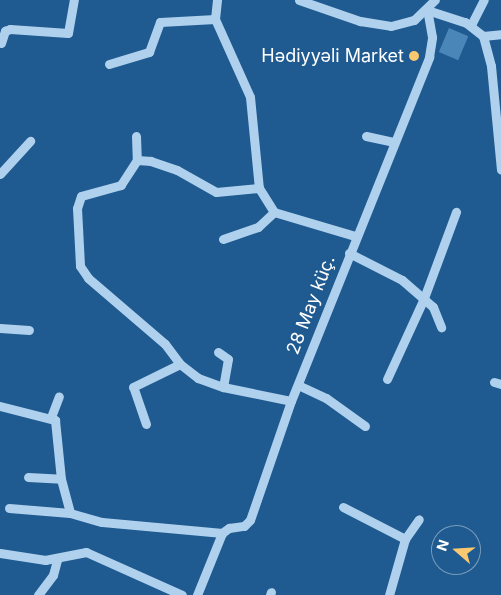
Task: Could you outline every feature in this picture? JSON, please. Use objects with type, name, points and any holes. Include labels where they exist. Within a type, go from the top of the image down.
[{"type":"street","points":[[1,43],[5,31],[10,29],[68,32],[74,0]]},
{"type":"street","points":[[217,0],[214,19],[250,97],[259,188],[274,212],[355,236]]},
{"type":"street","points":[[299,0],[376,25],[402,24],[427,10],[435,0]]},
{"type":"street","points":[[471,25],[484,0]]},
{"type":"street","points":[[427,10],[471,25],[483,36],[491,66],[501,170]]},
{"type":"street","name":"28 May küç.","points":[[222,533],[229,528],[244,526],[250,520],[291,400],[355,236],[429,57],[432,37],[427,10]]},
{"type":"street","points":[[109,64],[149,52],[160,22],[214,19]]},
{"type":"street","points":[[483,36],[501,34]]},
{"type":"street","points":[[136,136],[137,160],[121,185],[81,196],[77,208],[80,266],[88,278],[165,344],[180,364],[198,378],[224,387],[291,400]]},
{"type":"street","points":[[366,136],[394,142]]},
{"type":"street","points":[[0,174],[30,141]]},
{"type":"street","points":[[137,160],[151,161],[177,170],[216,192],[259,188]]},
{"type":"street","points":[[223,239],[258,227],[274,212]]},
{"type":"street","points":[[387,379],[424,298],[456,212]]},
{"type":"street","points":[[349,253],[402,280],[424,298],[438,316],[442,327]]},
{"type":"street","points":[[0,328],[29,330]]},
{"type":"street","points":[[218,352],[228,359],[224,387]]},
{"type":"street","points":[[146,424],[133,387],[180,364]]},
{"type":"street","points":[[298,385],[326,398],[365,426]]},
{"type":"street","points":[[51,417],[59,396]]},
{"type":"street","points":[[0,406],[51,417],[55,420],[61,479],[70,513]]},
{"type":"street","points":[[28,476],[61,479]]},
{"type":"street","points":[[343,507],[405,539]]},
{"type":"street","points":[[9,508],[70,513],[102,522],[222,533],[197,595]]},
{"type":"street","points":[[389,595],[405,539],[419,518]]},
{"type":"street","points":[[0,553],[57,560],[80,551],[86,552],[182,595]]},
{"type":"street","points":[[38,595],[53,575],[57,560]]},
{"type":"building","points":[[449,28],[468,36],[458,60],[439,52]]},
{"type":"place","name":"Hədiyyəli Market","points":[[414,56]]}]
